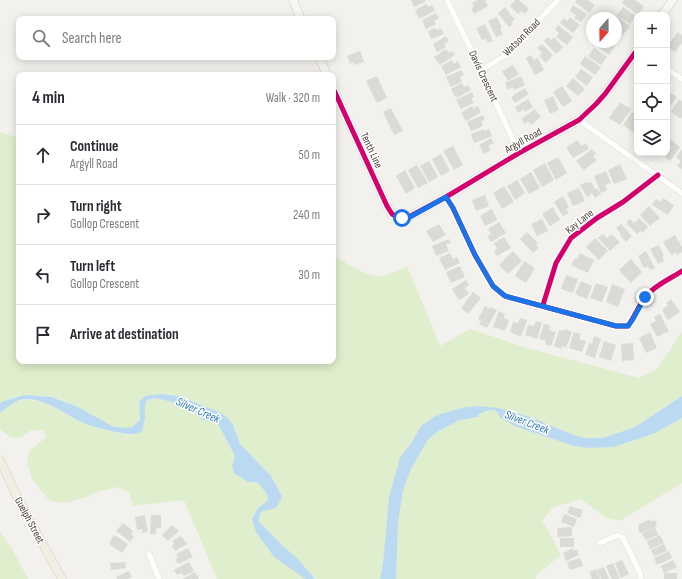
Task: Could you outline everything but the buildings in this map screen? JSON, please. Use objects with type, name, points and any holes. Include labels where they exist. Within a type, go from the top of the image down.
[{"type":"main road","name":"Guelph Street","points":[[0,460],[18,499],[62,579]]},
{"type":"street","points":[[293,0],[300,16]]},
{"type":"street","name":"Davis Crescent","points":[[447,0],[519,153]]},
{"type":"street","name":"Watson Road","points":[[481,70],[503,57],[558,0]]},
{"type":"street","points":[[664,12],[673,0]]},
{"type":"street","name":"Argyll Road","points":[[397,217],[406,219],[579,120],[596,104],[634,54]]},
{"type":"street","points":[[320,60],[326,72]]},
{"type":"street","points":[[670,71],[682,79]]},
{"type":"street","name":"Tenth Line","points":[[336,95],[387,206],[392,214],[397,217]]},
{"type":"street","points":[[579,120],[682,193]]},
{"type":"street","name":"Kay Lane","points":[[543,305],[556,263],[571,238],[597,218],[623,202],[658,175]]},
{"type":"street","points":[[446,197],[453,208],[475,255],[493,286],[505,296],[543,305],[616,326],[628,326],[645,297],[652,289],[682,271]]},
{"type":"street","points":[[600,543],[618,535],[623,538],[640,573],[641,579]]},
{"type":"street","points":[[149,554],[159,579]]},
{"type":"green space","points":[[0,132],[16,137],[16,364],[336,364],[336,257],[356,269],[375,276],[387,275],[407,266],[440,346],[470,329],[527,348],[639,378],[657,369],[682,332],[682,396],[635,427],[603,438],[585,438],[530,417],[477,406],[466,407],[440,414],[421,426],[410,445],[400,457],[389,497],[383,563],[380,579],[315,579],[298,559],[259,522],[262,513],[266,510],[275,508],[282,496],[271,476],[240,444],[233,425],[188,399],[177,395],[161,394],[139,403],[140,419],[134,426],[127,428],[119,428],[110,425],[54,397],[15,397],[0,403]]},
{"type":"green space","points":[[153,398],[186,405],[203,420],[218,424],[235,456],[232,466],[248,482],[258,482],[268,496],[267,501],[258,508],[252,519],[305,579],[217,579],[184,500],[133,506],[129,492],[118,487],[100,491],[87,497],[69,502],[54,502],[47,498],[32,479],[27,462],[30,450],[43,440],[46,435],[42,430],[31,430],[21,438],[11,438],[0,429],[0,413],[14,402],[26,399],[46,403],[79,421],[100,429],[127,435],[135,435],[145,418],[145,404],[147,400]]},
{"type":"green space","points":[[496,410],[514,426],[574,446],[589,448],[614,447],[655,433],[682,418],[682,483],[620,521],[606,518],[581,499],[554,507],[542,520],[561,555],[535,576],[536,579],[396,579],[398,524],[403,491],[411,469],[427,441],[437,432],[460,420],[478,417],[478,415],[485,411]]},
{"type":"green space","points":[[0,532],[13,551],[28,579],[0,579]]},
{"type":"water","name":"Silver Creek","points":[[161,394],[179,396],[221,413],[228,418],[233,425],[240,444],[271,476],[282,496],[275,508],[262,512],[259,522],[298,559],[315,579],[305,579],[274,557],[256,532],[252,519],[258,508],[267,501],[268,496],[258,482],[248,482],[234,473],[232,466],[235,456],[218,424],[203,420],[186,405],[154,398],[147,400],[145,404],[145,418],[142,432],[132,434],[125,434],[91,426],[41,401],[27,399],[19,400],[0,413],[0,403],[4,401],[24,395],[52,397],[78,407],[112,426],[123,428],[133,427],[140,419],[139,402],[145,396]]},
{"type":"water","name":"Silver Creek","points":[[682,396],[682,418],[655,433],[614,447],[589,448],[574,446],[514,426],[499,416],[496,410],[485,411],[478,415],[478,417],[460,420],[437,432],[427,441],[411,469],[403,491],[398,524],[396,579],[380,579],[383,563],[389,497],[400,457],[410,445],[421,426],[434,417],[466,407],[477,406],[498,408],[530,417],[574,435],[585,438],[603,438],[635,427]]},
{"type":"cycle path","points":[[336,95],[387,206],[392,214],[405,219],[579,120],[605,94],[634,54]]},
{"type":"cycle path","points":[[543,305],[556,263],[571,238],[597,218],[623,202],[658,175]]},
{"type":"cycle path","points":[[446,197],[453,208],[475,255],[493,286],[505,296],[616,326],[628,326],[644,299],[650,292],[658,285],[682,271]]},
{"type":"route","points":[[402,218],[406,219],[446,197],[453,208],[475,255],[493,286],[505,296],[543,305],[616,326],[628,326],[645,297]]}]
